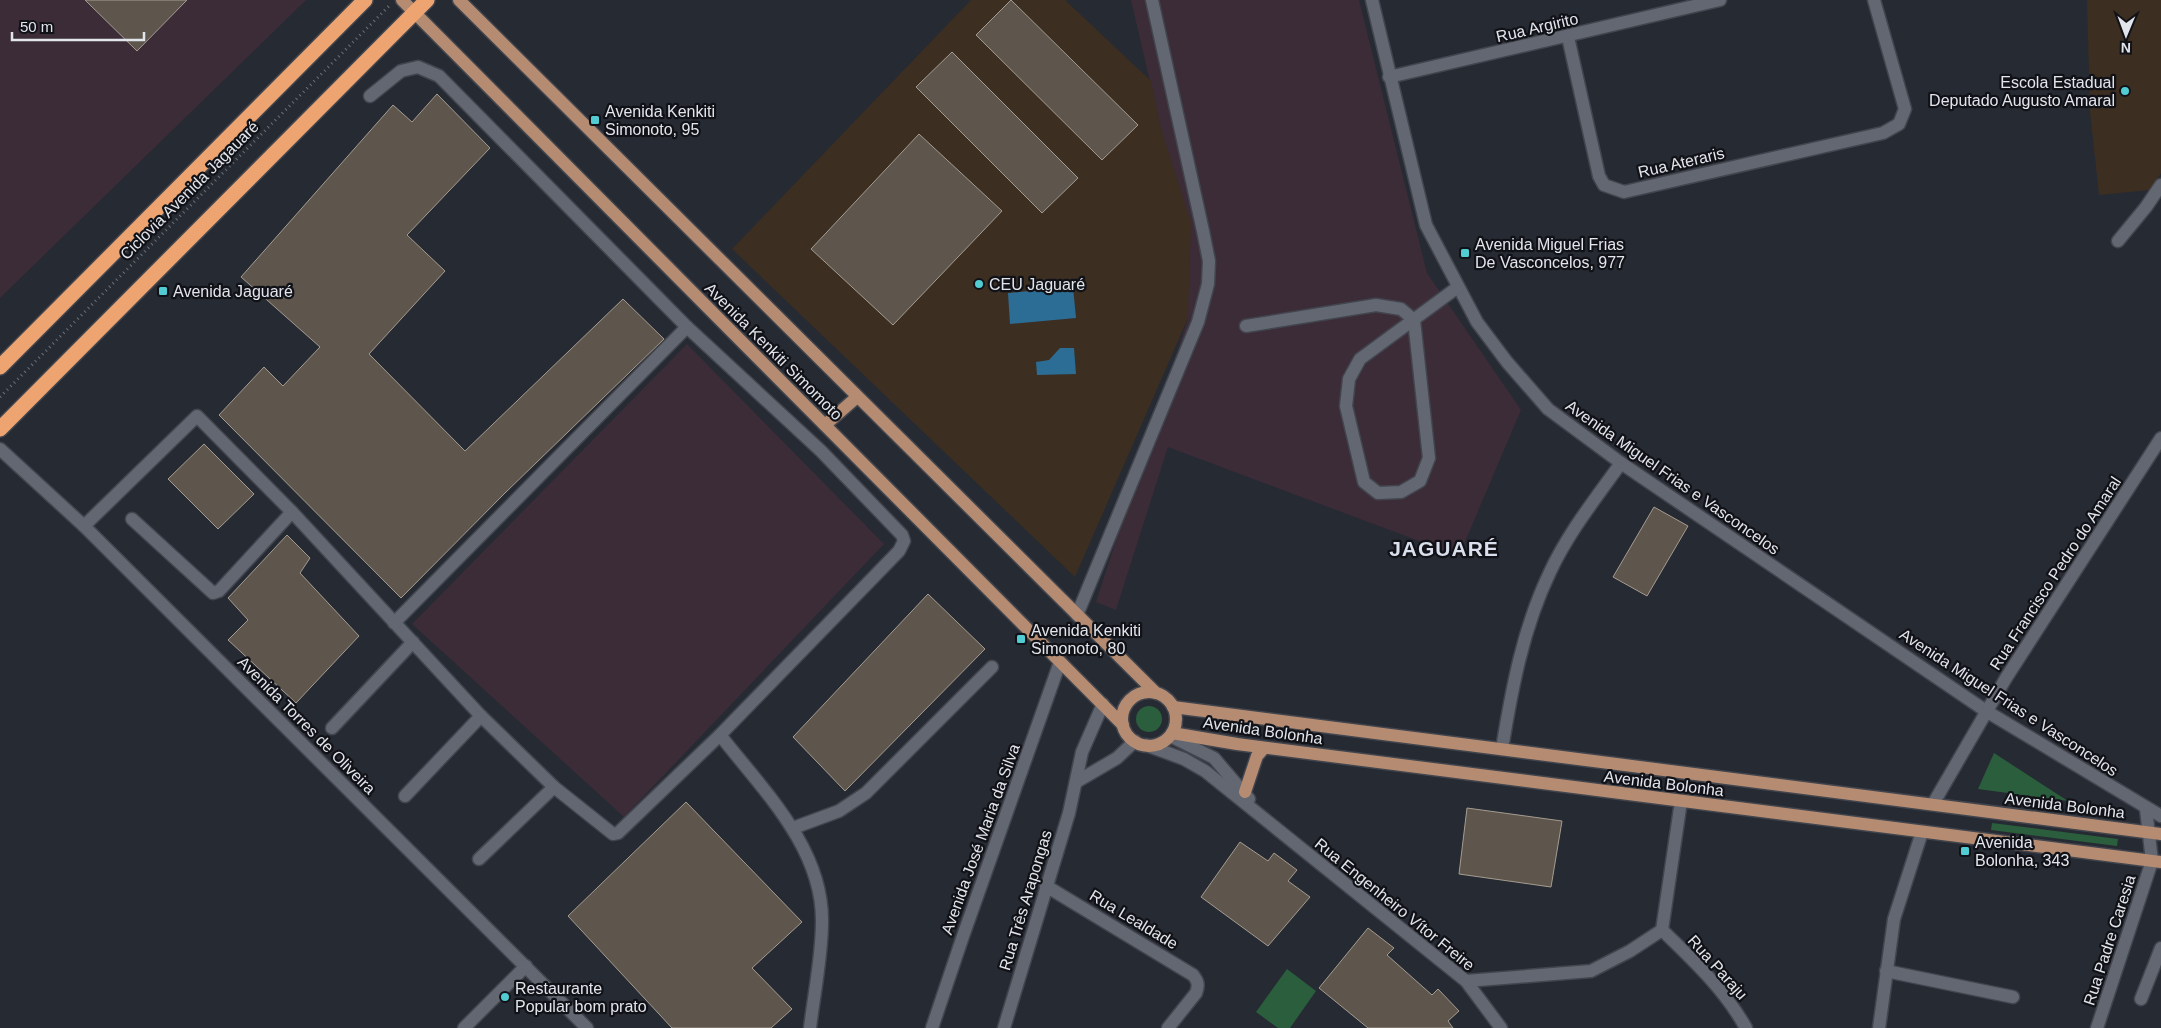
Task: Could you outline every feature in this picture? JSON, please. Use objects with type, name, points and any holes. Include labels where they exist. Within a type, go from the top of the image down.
[{"type":"highway","points":[[0,367],[366,0]]},
{"type":"highway","points":[[0,429],[427,0]]},
{"type":"main road","name":"Avenida Kenkiti Simomoto","points":[[402,0],[1123,725]]},
{"type":"main road","name":"Avenida Kenkiti Simomoto","points":[[459,0],[856,397],[1156,693]]},
{"type":"main road","points":[[825,425],[856,397]]},
{"type":"main road","points":[[1156,693],[1168,700],[1173,707],[1176,723],[1171,734],[1161,743],[1140,743],[1129,736],[1123,725],[1124,711],[1132,698],[1139,694],[1156,693]]},
{"type":"main road","name":"Avenida Bolonha","points":[[1173,707],[2155,833]]},
{"type":"main road","name":"Avenida Bolonha","points":[[1171,734],[1264,748],[2157,862]]},
{"type":"main road","points":[[1245,792],[1257,756],[1264,748]]},
{"type":"street","points":[[1077,615],[1198,322],[1208,284],[1209,261],[1152,0]]},
{"type":"street","name":"Avenida Miguel Frias e Vasconcelos","points":[[1372,0],[1426,225],[1477,322],[1507,362],[1548,409],[1621,463],[1986,711],[2146,809],[2161,816]]},
{"type":"street","name":"Rua Argirito","points":[[1389,77],[1568,37],[1720,0]]},
{"type":"street","name":"Rua Ateraris","points":[[1568,37],[1598,176],[1604,185],[1624,192],[1882,133],[1899,124],[1905,109],[1874,0]]},
{"type":"street","points":[[84,526],[197,416],[292,512],[481,716],[554,787],[611,833],[616,834],[720,735],[899,551],[904,541],[902,535],[820,451],[687,327],[439,76],[418,67],[401,71],[370,96]]},
{"type":"street","points":[[2118,241],[2146,207],[2161,185]]},
{"type":"street","points":[[1246,326],[1376,305],[1401,309],[1414,320],[1430,458],[1420,480],[1401,492],[1378,493],[1364,482],[1346,406],[1349,379],[1360,359],[1414,320],[1458,287]]},
{"type":"street","points":[[394,622],[687,327]]},
{"type":"street","name":"Rua Francisco Pedro do Amaral","points":[[1933,804],[2011,670],[2161,438]]},
{"type":"street","name":"Avenida Torres de Oliveira","points":[[0,449],[84,526],[587,1028]]},
{"type":"street","points":[[1502,749],[1520,649],[1549,572],[1598,495],[1621,463]]},
{"type":"street","points":[[132,519],[213,593],[216,593],[292,512]]},
{"type":"street","points":[[332,728],[413,642]]},
{"type":"street","name":"Avenida José Maria da Silva","points":[[932,1028],[1060,662]]},
{"type":"street","points":[[793,828],[839,811],[866,793],[992,667]]},
{"type":"street","points":[[1076,782],[1082,752],[1103,704]]},
{"type":"street","points":[[405,796],[481,716]]},
{"type":"street","name":"Rua Engenheiro Vítor Freire","points":[[1171,734],[1214,758],[1245,792],[1258,814]]},
{"type":"street","points":[[720,735],[793,828],[810,861],[818,888],[822,921],[810,1028]]},
{"type":"street","points":[[1076,782],[1140,743]]},
{"type":"street","name":"Rua Engenheiro Vítor Freire","points":[[1140,743],[1192,764],[1258,814],[1466,981],[1501,1028]]},
{"type":"street","name":"Rua Três Arapongas","points":[[1004,1028],[1069,813],[1076,782]]},
{"type":"street","points":[[479,859],[554,787]]},
{"type":"street","points":[[1466,981],[1591,971],[1616,959],[1662,930],[1681,801]]},
{"type":"street","name":"Avenida Bolonha","points":[[2146,809],[2155,833],[2157,862]]},
{"type":"street","points":[[1879,1028],[1894,919],[1922,832]]},
{"type":"street","name":"Rua Padre Caresia","points":[[2097,1028],[2157,862]]},
{"type":"street","name":"Rua Lealdade","points":[[1046,886],[1188,970],[1197,980],[1196,994],[1168,1028]]},
{"type":"street","name":"Rua Paraju","points":[[1662,930],[1729,1001],[1746,1028]]},
{"type":"street","points":[[2141,999],[2161,948]]},
{"type":"street","points":[[464,1028],[526,966]]},
{"type":"street","points":[[1886,971],[2013,997]]},
{"type":"path","name":"Ciclovia Avenida Jagauaré","points":[[0,397],[395,0]]},
{"type":"shaded area","points":[[0,0],[306,0],[0,298]]},
{"type":"shaded area","name":"CEU Jaguaré","points":[[971,0],[1065,0],[1151,81],[1160,125],[1191,223],[1188,318],[1075,577],[732,249]]},
{"type":"shaded area","points":[[1131,0],[1359,0],[1427,273],[1521,410],[1459,556],[1168,447],[1116,610],[1096,602],[1188,318],[1160,125]]},
{"type":"shaded area","name":"Escola Estadual Deputado Augusto Amaral","points":[[2087,0],[2161,0],[2161,173],[2150,190],[2099,195],[2090,112]]},
{"type":"shaded area","points":[[687,344],[884,544],[624,817],[412,624]]},
{"type":"green space","points":[[1149,706],[1158,710],[1162,719],[1158,728],[1149,732],[1140,728],[1136,719],[1140,710]]},
{"type":"green space","points":[[1994,753],[2068,801],[1978,789]]},
{"type":"green space","points":[[1992,823],[2118,839],[2117,846],[1991,830]]},
{"type":"green space","points":[[1287,969],[1316,991],[1290,1028],[1278,1028],[1256,1012]]},
{"type":"water","points":[[1073,287],[1076,318],[1010,324],[1008,293]]},
{"type":"water","points":[[1060,348],[1074,348],[1076,374],[1037,375],[1036,362],[1049,360]]},
{"type":"building","points":[[85,0],[187,0],[137,51]]},
{"type":"building","points":[[1011,0],[1138,125],[1102,160],[976,35]]},
{"type":"building","points":[[952,52],[1078,178],[1042,213],[916,87]]},
{"type":"building","points":[[437,94],[490,148],[407,235],[445,271],[369,354],[465,451],[623,299],[664,339],[505,493],[401,598],[219,415],[264,367],[283,386],[320,347],[241,277],[393,105],[412,122]]},
{"type":"building","points":[[919,134],[1002,211],[893,325],[811,249]]},
{"type":"building","points":[[204,444],[254,494],[218,529],[168,479]]},
{"type":"building","points":[[1654,507],[1688,526],[1647,596],[1613,577]]},
{"type":"building","points":[[287,535],[310,558],[300,573],[359,636],[296,703],[228,640],[248,620],[228,598]]},
{"type":"building","points":[[928,594],[985,649],[845,791],[793,737]]},
{"type":"building","points":[[686,802],[802,922],[752,968],[792,1009],[771,1028],[672,1028],[568,916]]},
{"type":"building","points":[[1467,808],[1562,821],[1551,887],[1459,874]]},
{"type":"building","points":[[1240,842],[1268,861],[1274,853],[1297,870],[1288,881],[1310,897],[1268,946],[1201,897]]},
{"type":"building","points":[[1368,928],[1394,948],[1387,955],[1432,995],[1438,989],[1459,1011],[1448,1021],[1453,1028],[1368,1028],[1319,988]]},
{"type":"place","name":"Escola Estadual Deputado Augusto Amaral","points":[[2125,91]]},
{"type":"place","name":"Avenida Kenkiti Simonoto, 95","points":[[595,120]]},
{"type":"place","name":"Avenida Miguel Frias De Vasconcelos, 977","points":[[1465,253]]},
{"type":"place","name":"CEU Jaguaré","points":[[979,284]]},
{"type":"place","name":"Avenida Jaguaré","points":[[163,291]]},
{"type":"place","name":"Avenida Kenkiti Simonoto, 80","points":[[1021,639]]},
{"type":"place","name":"Avenida Bolonha, 343","points":[[1965,851]]},
{"type":"place","name":"Restaurante Popular bom prato","points":[[505,997]]},
{"type":"district","name":"JAGUARÉ","points":[[1444,549]]}]
